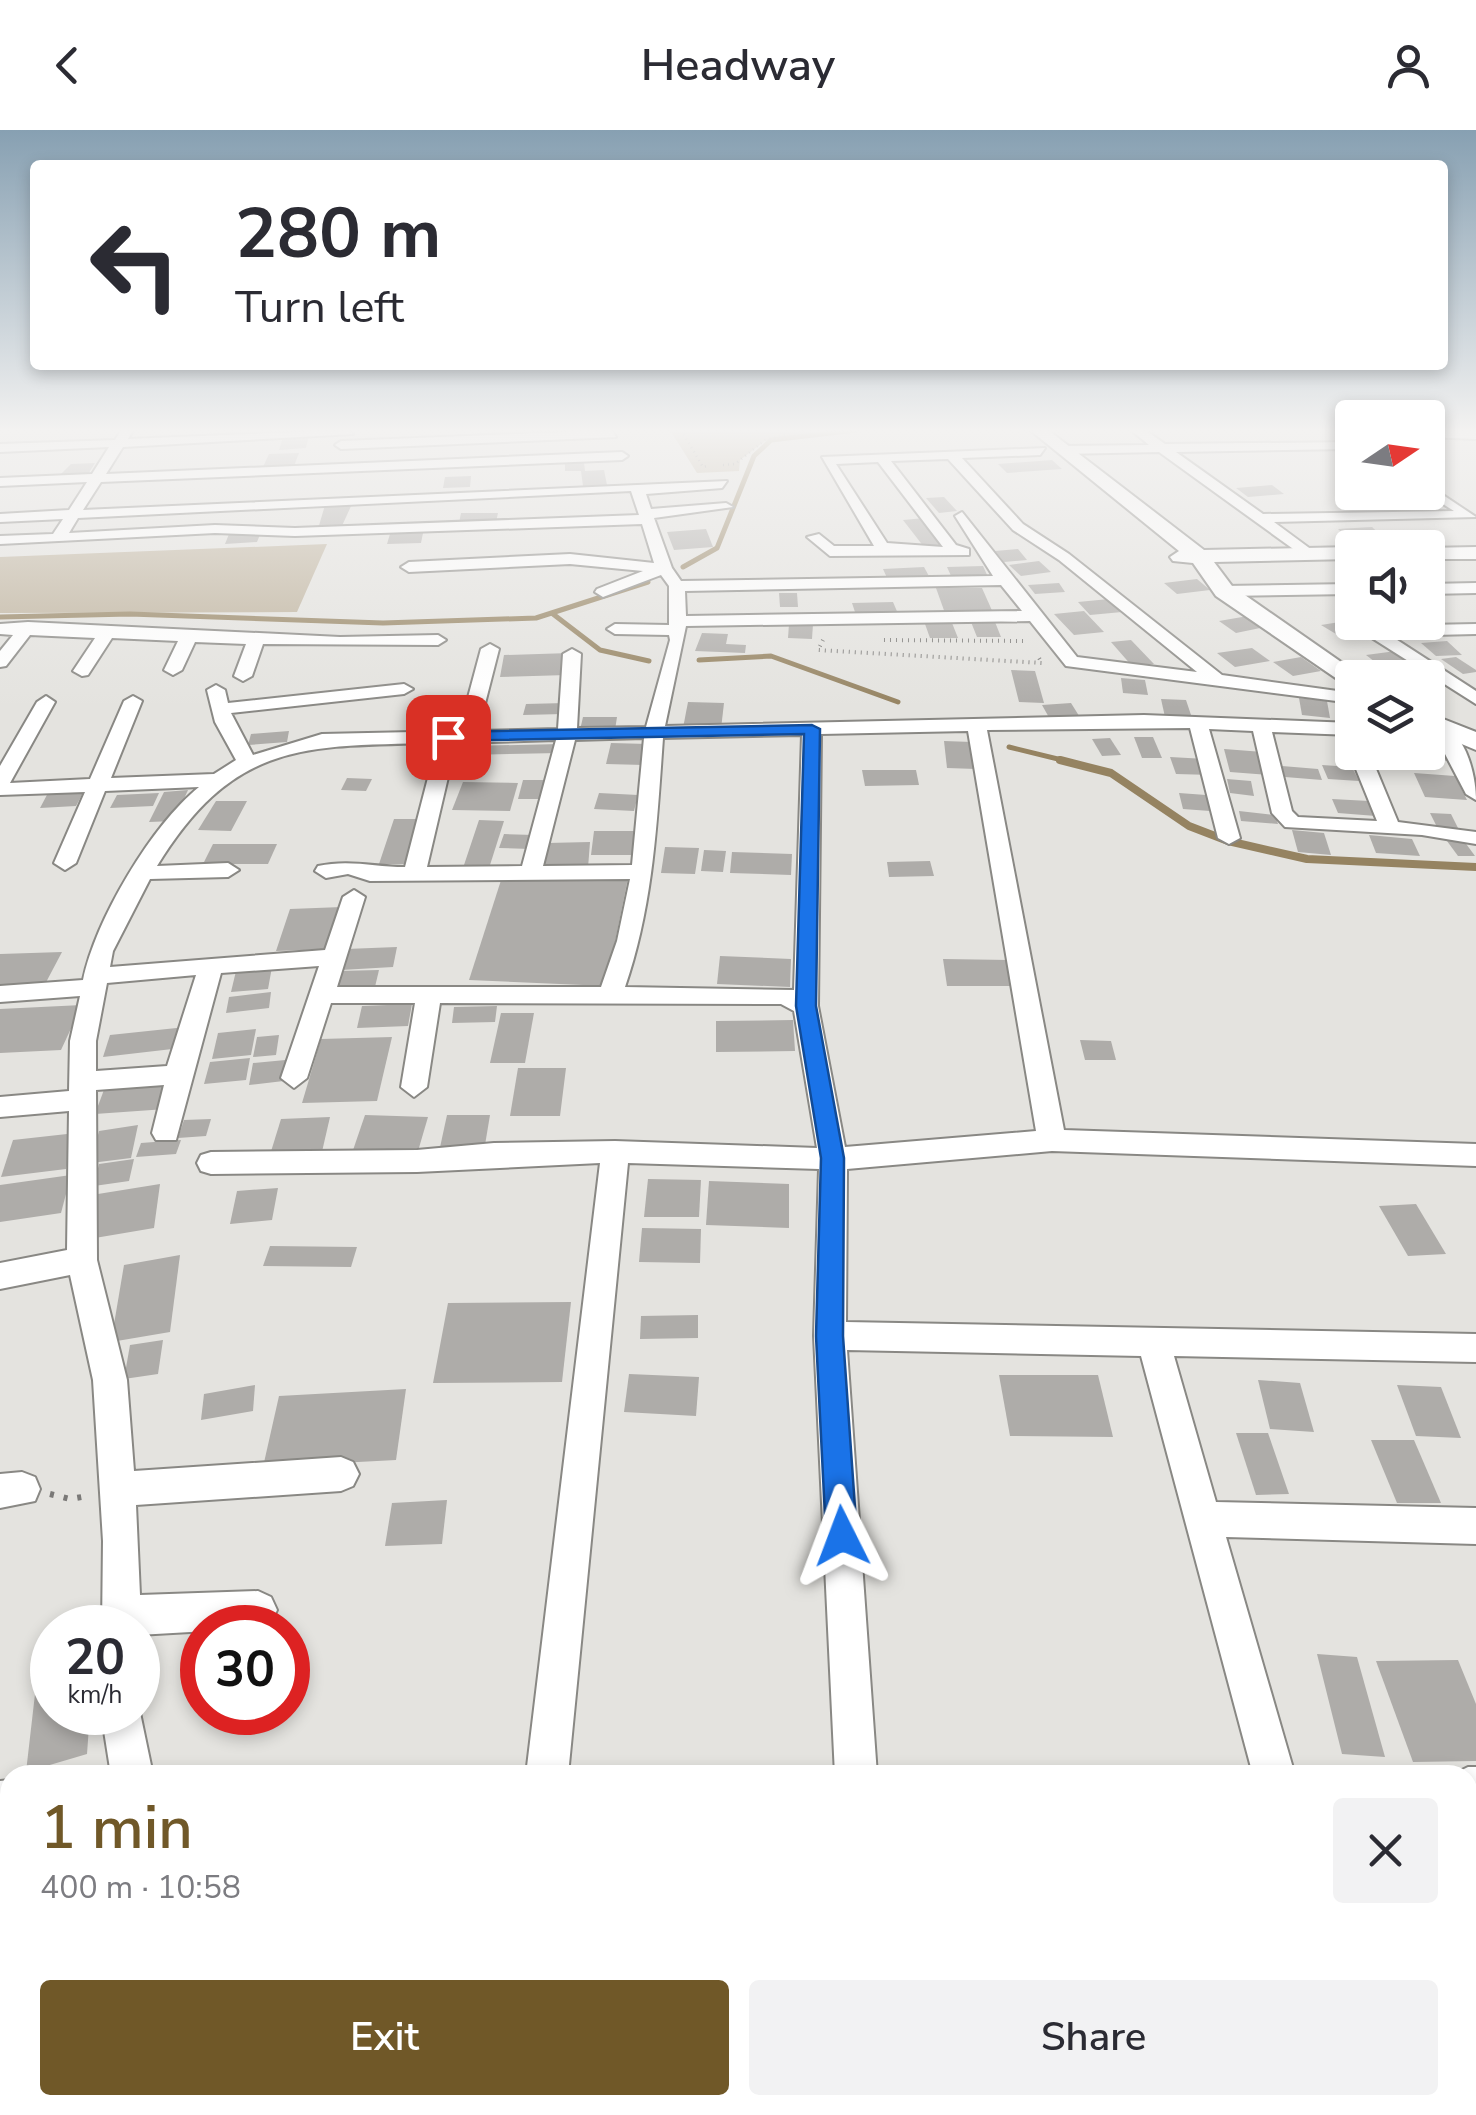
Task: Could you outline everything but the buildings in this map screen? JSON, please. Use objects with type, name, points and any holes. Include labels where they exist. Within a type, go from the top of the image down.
[{"type":"street","points":[[40,557],[69,523]]},
{"type":"street","points":[[295,532],[300,523]]},
{"type":"street","points":[[0,540],[215,529],[295,532],[407,523]]},
{"type":"street","points":[[610,995],[628,941],[642,872],[654,733],[677,625],[670,578],[649,523]]},
{"type":"street","points":[[867,523],[882,546],[890,550]]},
{"type":"street","points":[[934,523],[957,552]]},
{"type":"street","points":[[966,523],[1032,616],[1066,654],[1083,666],[1335,696]]},
{"type":"street","points":[[1014,523],[1216,680]]},
{"type":"street","points":[[1138,523],[1335,666]]},
{"type":"street","points":[[1147,523],[1203,570],[1306,590],[1335,589]]},
{"type":"street","points":[[1268,523],[1308,553]]},
{"type":"street","points":[[814,537],[834,552],[984,552]]},
{"type":"street","points":[[1203,570],[1308,553],[1335,554]]},
{"type":"street","points":[[1445,554],[1476,554]]},
{"type":"street","points":[[409,567],[570,559],[670,578],[1006,580]]},
{"type":"street","points":[[603,592],[670,578]]},
{"type":"street","points":[[1445,589],[1476,588]]},
{"type":"street","points":[[1306,590],[1335,608]]},
{"type":"street","points":[[615,629],[1032,616]]},
{"type":"street","points":[[0,662],[28,627]]},
{"type":"street","points":[[0,628],[340,642],[438,640]]},
{"type":"street","points":[[1445,628],[1476,629]]},
{"type":"street","points":[[82,671],[108,631]]},
{"type":"street","points":[[173,670],[190,634]]},
{"type":"street","points":[[243,676],[258,638]]},
{"type":"street","points":[[1386,640],[1476,698]]},
{"type":"street","points":[[335,666],[340,642]]},
{"type":"street","points":[[415,873],[457,736],[490,649]]},
{"type":"street","points":[[532,872],[568,734],[572,654]]},
{"type":"street","points":[[1450,680],[1476,678]]},
{"type":"street","points":[[247,762],[218,699],[404,689]]},
{"type":"street","points":[[322,740],[327,694]]},
{"type":"street","points":[[46,702],[0,786],[219,780]]},
{"type":"street","points":[[65,863],[133,702]]},
{"type":"street","points":[[1198,724],[1230,838]]},
{"type":"street","points":[[121,1605],[121,1541],[114,1488],[110,1380],[82,1260],[83,1042],[101,951],[143,873],[188,806],[219,780],[247,762],[322,740],[1198,724],[1335,731]]},
{"type":"street","points":[[977,726],[1052,1140]]},
{"type":"street","points":[[1261,726],[1287,820],[1476,838]]},
{"type":"street","points":[[812,729],[806,1006],[833,1158],[830,1336],[855,1765]]},
{"type":"street","points":[[1452,732],[1476,794]]},
{"type":"street","points":[[1366,770],[1390,827]]},
{"type":"street","points":[[326,871],[350,867],[370,874],[642,872]]},
{"type":"street","points":[[143,873],[228,870]]},
{"type":"street","points":[[294,1078],[354,897]]},
{"type":"street","points":[[0,994],[212,966],[336,957]]},
{"type":"street","points":[[166,1133],[212,966]]},
{"type":"street","points":[[322,995],[785,996],[806,1006]]},
{"type":"street","points":[[414,1087],[429,995]]},
{"type":"street","points":[[0,1107],[176,1074],[182,1065]]},
{"type":"street","points":[[211,1162],[417,1161],[494,1154],[615,1152],[833,1158],[1052,1140],[1476,1155]]},
{"type":"street","points":[[547,1765],[615,1152]]},
{"type":"street","points":[[0,1276],[82,1260]]},
{"type":"street","points":[[830,1336],[1476,1348]]},
{"type":"street","points":[[1153,1340],[1271,1765]]},
{"type":"street","points":[[114,1488],[341,1474]]},
{"type":"street","points":[[1202,1519],[1476,1526]]},
{"type":"street","points":[[125,1735],[130,1765]]},
{"type":"path","points":[[838,640],[819,640],[818,650],[1042,663],[1025,639],[875,640]]},
{"type":"path","points":[[1037,654],[1066,654]]},
{"type":"path","points":[[11,1490],[70,1499],[114,1488]]},
{"type":"shaded area","points":[[327,544],[297,612],[0,613],[0,557]]},
{"type":"waterway","points":[[683,567],[717,548],[727,523]]},
{"type":"waterway","points":[[0,617],[130,614],[383,623],[536,618],[648,582]]},
{"type":"waterway","points":[[553,614],[600,650],[649,661]]},
{"type":"waterway","points":[[699,660],[771,656],[898,702]]},
{"type":"waterway","points":[[1009,747],[1070,762]]},
{"type":"waterway","points":[[1060,760],[1111,773],[1189,826],[1228,841],[1307,859],[1476,867]]},
{"type":"route","points":[[448,737],[812,729],[806,1006],[814,1030],[833,1158],[830,1336],[842,1536]]}]
